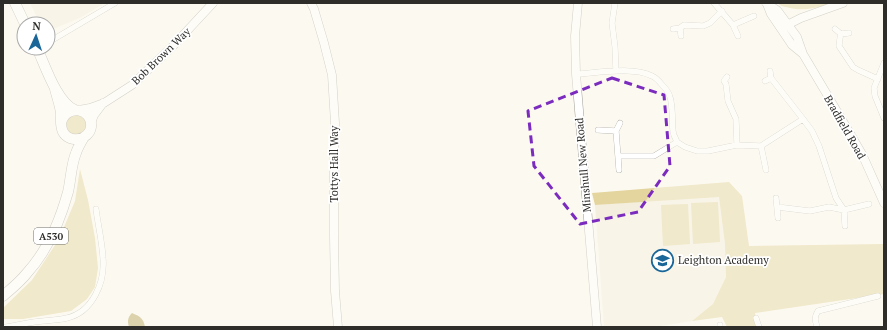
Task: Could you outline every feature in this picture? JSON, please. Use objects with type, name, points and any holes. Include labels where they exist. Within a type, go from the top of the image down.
[{"type":"highway","points":[[15,3],[21,16]]},
{"type":"highway","points":[[41,56],[55,89],[60,109],[61,128],[63,132],[68,137],[76,140],[84,137],[90,131],[91,123],[89,117],[66,104],[55,89]]},
{"type":"highway","points":[[61,123],[67,113],[77,110]]},
{"type":"highway","name":"A530","points":[[68,137],[73,162]]},
{"type":"highway","name":"A530","points":[[3,296],[28,273],[46,247],[62,211],[70,181],[73,162],[84,137]]},
{"type":"street","points":[[56,38],[115,3]]},
{"type":"street","name":"Bob Brown Way","points":[[77,110],[90,108],[104,103],[132,85],[173,46],[213,3]]},
{"type":"street","name":"Tottys Hall Way","points":[[311,3],[324,43],[332,75],[335,123],[334,237],[338,327]]},
{"type":"street","name":"Minshull New Road","points":[[578,3],[575,36],[576,74],[597,327]]},
{"type":"street","points":[[615,3],[612,23],[616,72]]},
{"type":"street","points":[[714,3],[733,25],[738,36]]},
{"type":"street","name":"Bradfield Road","points":[[766,3],[771,14],[784,26],[792,45],[803,54],[841,118],[862,154],[884,203]]},
{"type":"street","points":[[784,26],[801,18],[844,3]]},
{"type":"street","points":[[672,29],[680,28],[684,25],[703,26],[710,23],[722,11]]},
{"type":"street","points":[[733,25],[754,16]]},
{"type":"street","points":[[680,28],[681,36]]},
{"type":"street","points":[[835,29],[841,34],[849,33]]},
{"type":"street","points":[[841,34],[840,46],[853,67],[878,79]]},
{"type":"street","points":[[884,63],[874,88],[875,96],[884,118]]},
{"type":"street","points":[[576,74],[635,71],[652,76],[663,85],[670,97],[673,131],[677,142],[685,147],[697,151],[708,151],[737,145],[761,146],[803,119]]},
{"type":"street","points":[[770,71],[768,79],[812,131],[819,146],[836,198],[844,210],[845,226]]},
{"type":"street","points":[[724,80],[726,84],[728,101],[736,119],[737,145]]},
{"type":"street","name":"Bob Brown Way","points":[[91,123],[94,114],[104,103]]},
{"type":"street","points":[[619,170],[616,131],[620,123]]},
{"type":"street","points":[[598,130],[616,131]]},
{"type":"street","points":[[618,156],[654,156],[677,142]]},
{"type":"street","points":[[761,146],[766,170]]},
{"type":"street","points":[[776,198],[778,218]]},
{"type":"street","points":[[777,207],[810,211],[829,207],[844,210],[869,204]]},
{"type":"street","points":[[6,327],[67,318],[78,314],[92,302],[100,283],[104,259],[96,209]]},
{"type":"street","points":[[817,327],[815,320],[818,311],[878,296]]},
{"type":"street","points":[[756,318],[759,327]]},
{"type":"highlighted area","points":[[612,78],[664,95],[670,166],[638,212],[580,224],[534,166],[528,111]]},
{"type":"shaded area","points":[[30,3],[105,3],[80,18],[56,28],[56,16],[36,16]]},
{"type":"shaded area","points":[[778,3],[833,3],[815,8],[798,9],[783,6]]},
{"type":"shaded area","points":[[76,113],[86,118],[86,129],[77,136],[67,132],[66,124],[67,118]]},
{"type":"shaded area","points":[[80,169],[88,200],[95,238],[98,268],[95,287],[87,299],[71,311],[23,319],[3,319],[4,307],[32,280],[59,239],[75,201]]},
{"type":"shaded area","points":[[729,182],[742,196],[749,246],[884,244],[884,294],[755,313],[758,327],[727,327],[722,317],[692,321],[713,304],[726,277],[725,244],[719,197],[595,205],[592,193]]},
{"type":"shaded area","name":"Leighton Academy","points":[[719,196],[725,244],[726,277],[713,304],[692,321],[654,327],[604,327],[595,205]]},
{"type":"shaded area","points":[[718,202],[720,242],[693,244],[691,203]]},
{"type":"shaded area","points":[[688,204],[690,244],[663,246],[661,205]]},
{"type":"shaded area","points":[[132,313],[141,318],[145,327],[129,327],[128,319]]},
{"type":"place","name":"Leighton Academy","points":[[662,260]]}]
